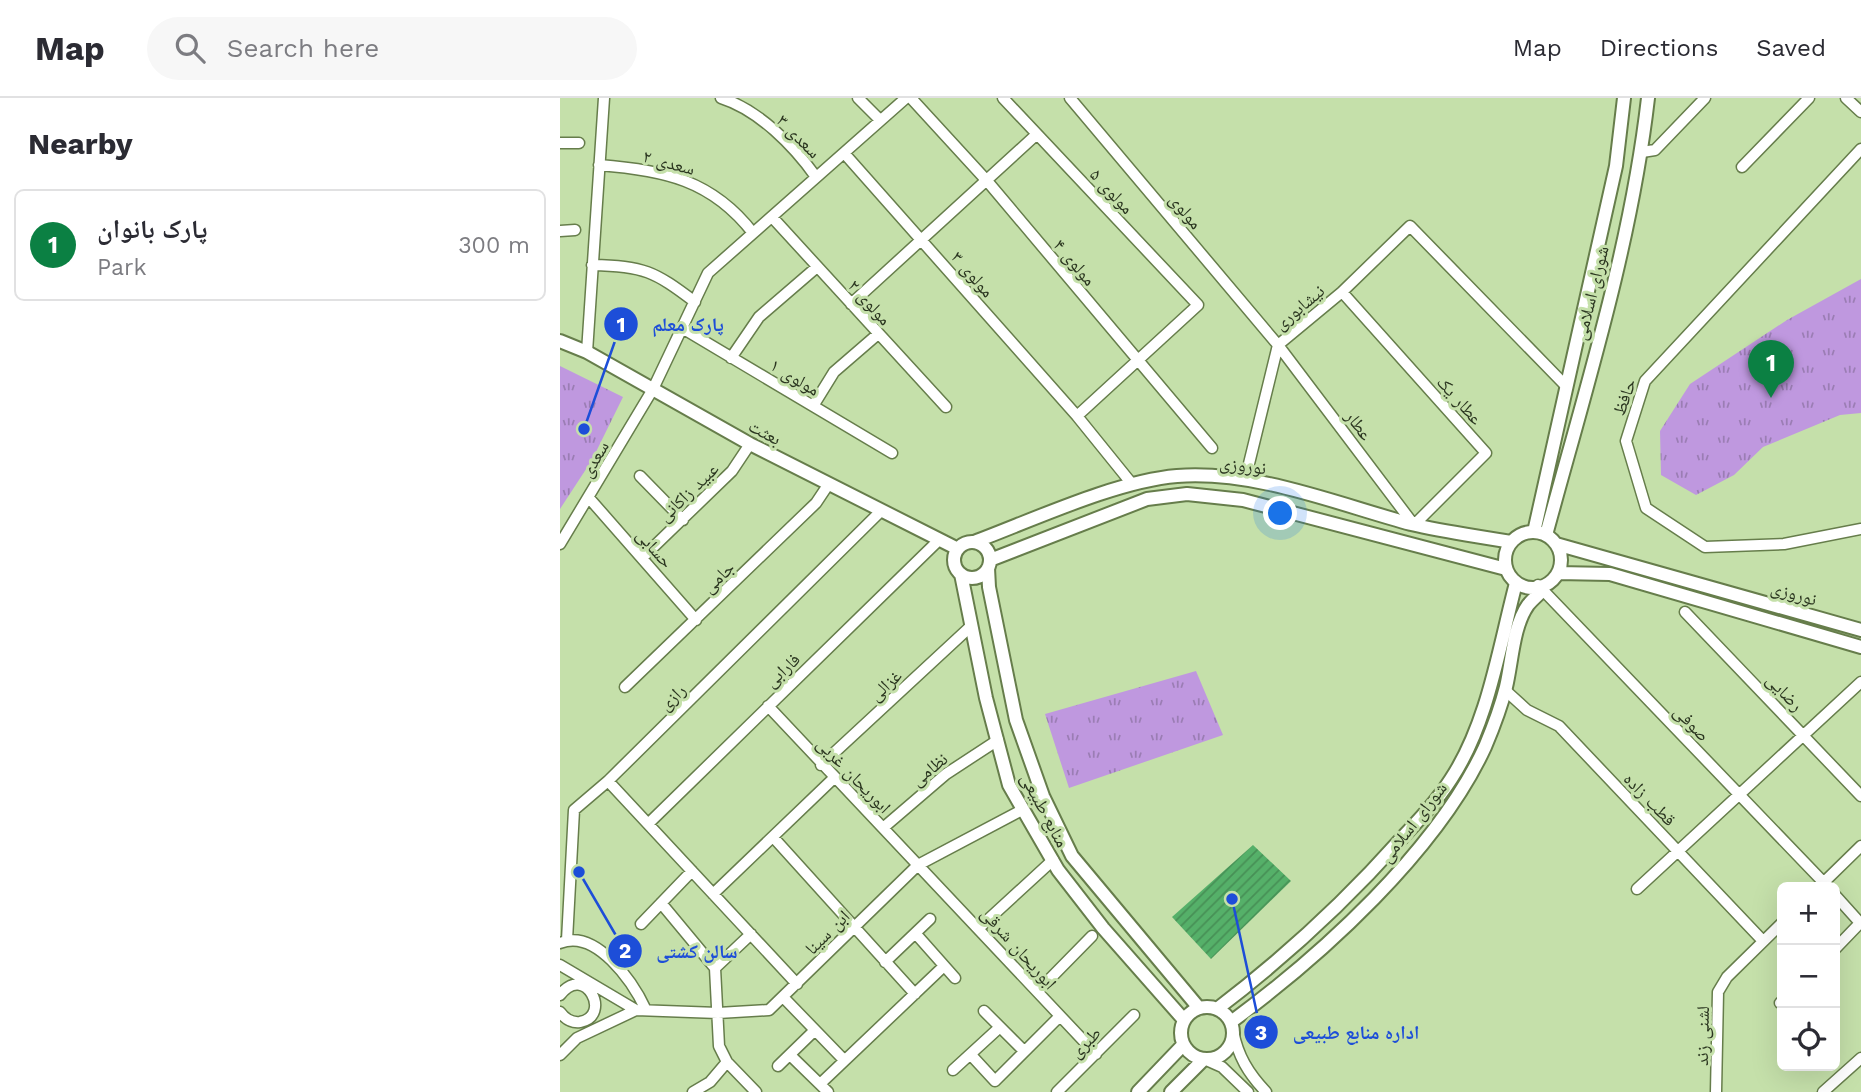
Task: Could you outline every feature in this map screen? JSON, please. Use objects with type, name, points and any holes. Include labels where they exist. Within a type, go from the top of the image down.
[{"type":"street","points":[[587,352],[604,98]]},
{"type":"street","name":"سعدی ۳","points":[[721,98],[770,128],[801,155],[816,177]]},
{"type":"street","points":[[858,98],[880,120]]},
{"type":"street","name":"سعدی","points":[[560,544],[653,389],[708,273],[908,98]]},
{"type":"street","name":"مولوی ۴","points":[[908,98],[988,182],[1212,448]]},
{"type":"street","name":"مولوی ۵","points":[[1003,98],[1198,305],[1137,362]]},
{"type":"street","name":"مولوی","points":[[1070,98],[1278,345]]},
{"type":"street","name":"شورای اسلامی","points":[[1540,533],[1566,386],[1616,166],[1624,98]]},
{"type":"street","name":"شورای اسلامی","points":[[1540,533],[1607,309],[1642,152],[1648,98]]},
{"type":"street","points":[[1642,152],[1655,150],[1705,98]]},
{"type":"street","points":[[1742,167],[1809,98]]},
{"type":"street","points":[[1846,98],[1861,112]]},
{"type":"street","points":[[850,304],[988,182],[1037,134]]},
{"type":"street","points":[[560,143],[579,144]]},
{"type":"street","name":"حافظ","points":[[1861,149],[1645,381],[1626,441],[1646,508],[1705,547],[1784,544],[1861,529]]},
{"type":"street","name":"مولوی ۳","points":[[844,153],[1077,416],[1132,484]]},
{"type":"street","name":"سعدی ۲","points":[[599,165],[637,168],[683,179],[713,192],[736,210],[753,233]]},
{"type":"street","name":"مولوی ۲","points":[[772,217],[946,407]]},
{"type":"street","name":"نیشابوری","points":[[1245,481],[1278,345],[1342,292],[1410,226],[1566,386]]},
{"type":"street","points":[[560,230],[575,230]]},
{"type":"street","points":[[593,265],[632,266],[658,274],[695,302]]},
{"type":"street","points":[[732,358],[759,317],[817,267]]},
{"type":"street","name":"عطار یک","points":[[1342,292],[1486,453],[1414,524]]},
{"type":"street","name":"مولوی ۱","points":[[682,328],[892,453]]},
{"type":"street","points":[[813,406],[834,372],[878,334]]},
{"type":"street","name":"بعثت","points":[[560,341],[587,352],[828,485],[958,549]]},
{"type":"street","name":"عطار","points":[[1278,345],[1414,524]]},
{"type":"street","points":[[1077,416],[1137,362]]},
{"type":"street","name":"عبید زاکانی","points":[[642,558],[732,471],[750,444]]},
{"type":"street","points":[[640,476],[683,520]]},
{"type":"street","name":"نوروزی","points":[[974,542],[1132,484],[1178,476],[1245,481],[1300,492],[1414,524],[1511,542]]},
{"type":"street","name":"جامی","points":[[625,687],[816,503],[828,485]]},
{"type":"street","name":"نوروزی","points":[[989,564],[1147,499],[1187,494],[1243,500],[1506,569]]},
{"type":"street","name":"حسابی","points":[[589,498],[696,620]]},
{"type":"street","name":"رازی","points":[[564,941],[574,810],[608,781],[881,511]]},
{"type":"street","points":[[1540,533],[1556,544],[1562,558],[1558,573],[1540,587],[1516,583],[1506,569],[1505,560],[1511,542],[1518,537],[1540,533]]},
{"type":"street","name":"فارابی","points":[[648,824],[939,540]]},
{"type":"street","points":[[974,542],[982,545],[989,564],[976,577],[961,574],[954,562],[958,549],[974,542]]},
{"type":"street","name":"نوروزی","points":[[1556,544],[1861,630]]},
{"type":"street","name":"منابع طبیعی","points":[[989,564],[996,627],[1016,720],[1043,796],[1072,856],[1199,1008]]},
{"type":"street","name":"نوروزی","points":[[1558,573],[1610,574],[1861,647]]},
{"type":"street","name":"منابع طبیعی","points":[[961,574],[970,627],[1009,785],[1053,860],[1103,928],[1184,1020]]},
{"type":"street","name":"شورای اسلامی","points":[[1217,1009],[1275,965],[1328,918],[1409,831],[1452,779],[1475,730],[1516,583]]},
{"type":"street","name":"شورای اسلامی","points":[[1232,1027],[1335,936],[1398,871],[1448,810],[1485,746],[1505,690],[1527,607],[1540,587]]},
{"type":"street","name":"صوفی","points":[[1540,587],[1738,793],[1819,882]]},
{"type":"street","name":"رضایی","points":[[1685,612],[1861,796]]},
{"type":"street","name":"غزالی","points":[[821,765],[970,627]]},
{"type":"street","points":[[1637,889],[1861,682]]},
{"type":"street","name":"قطب زاده","points":[[1505,690],[1533,714],[1559,726],[1763,941]]},
{"type":"street","name":"ابوریحان غربی","points":[[768,706],[918,865]]},
{"type":"street","name":"نظامی","points":[[883,828],[946,774],[999,740]]},
{"type":"street","points":[[713,894],[835,778]]},
{"type":"street","points":[[608,781],[797,984]]},
{"type":"street","name":"ابن سینا","points":[[641,1010],[718,1013],[769,1010],[918,865],[1022,810]]},
{"type":"street","points":[[773,837],[915,994]]},
{"type":"street","points":[[1827,882],[1861,846]]},
{"type":"street","points":[[980,927],[1053,860]]},
{"type":"street","name":"ابوریحان شرقی","points":[[918,865],[980,927],[1059,1017],[1096,1054]]},
{"type":"street","points":[[641,924],[692,871]]},
{"type":"street","points":[[1839,945],[1861,924],[1840,901]]},
{"type":"street","points":[[661,903],[715,968],[719,1046],[727,1062],[756,1092]]},
{"type":"street","points":[[885,961],[930,919]]},
{"type":"street","name":"لشنی زند","points":[[1716,1092],[1718,992],[1727,977],[1777,928]]},
{"type":"street","points":[[715,968],[751,934]]},
{"type":"street","points":[[916,934],[955,978]]},
{"type":"street","points":[[1038,991],[1093,936]]},
{"type":"street","points":[[564,941],[594,944],[636,989],[641,1010]]},
{"type":"street","points":[[560,965],[589,985],[641,1010]]},
{"type":"street","points":[[820,1084],[944,966]]},
{"type":"street","points":[[560,995],[569,986],[589,985]]},
{"type":"street","points":[[560,1055],[589,1024],[595,1004],[589,985]]},
{"type":"street","points":[[783,997],[844,1060]]},
{"type":"street","points":[[1248,1092],[1222,1067],[1196,1056],[1183,1045],[1181,1028],[1184,1020],[1199,1008],[1217,1009],[1232,1027],[1237,1052],[1250,1075],[1266,1092]]},
{"type":"street","points":[[560,1012],[568,1021],[589,1024],[641,1010]]},
{"type":"street","points":[[984,1011],[1024,1051]]},
{"type":"street","name":"طبری","points":[[1057,1092],[1134,1015]]},
{"type":"street","points":[[971,1055],[995,1081],[1059,1017]]},
{"type":"street","points":[[953,1070],[1000,1027]]},
{"type":"street","points":[[1171,1092],[1204,1059],[1221,1055],[1232,1040],[1232,1027]]},
{"type":"street","points":[[778,1066],[814,1031]]},
{"type":"street","points":[[1138,1092],[1183,1045]]},
{"type":"street","points":[[790,1055],[828,1092]]},
{"type":"street","points":[[1823,1092],[1861,1058]]},
{"type":"street","points":[[693,1092],[710,1082],[727,1062]]},
{"type":"green space","points":[[1861,279],[1861,413],[1840,415],[1763,447],[1734,475],[1696,495],[1661,475],[1660,431],[1690,384],[1787,320]]},
{"type":"green space","points":[[560,366],[623,397],[592,460],[560,509]]},
{"type":"green space","points":[[1196,671],[1223,735],[1069,788],[1045,714]]},
{"type":"building","points":[[1253,845],[1291,881],[1211,959],[1172,917]]},
{"type":"place","name":"پارک بانوان","points":[[1771,398]]},
{"type":"place","name":"پارک معلم","points":[[584,429]]},
{"type":"place","name":"سالن کشتی","points":[[579,872]]},
{"type":"place","name":"اداره منابع طبیعی","points":[[1232,899]]}]
